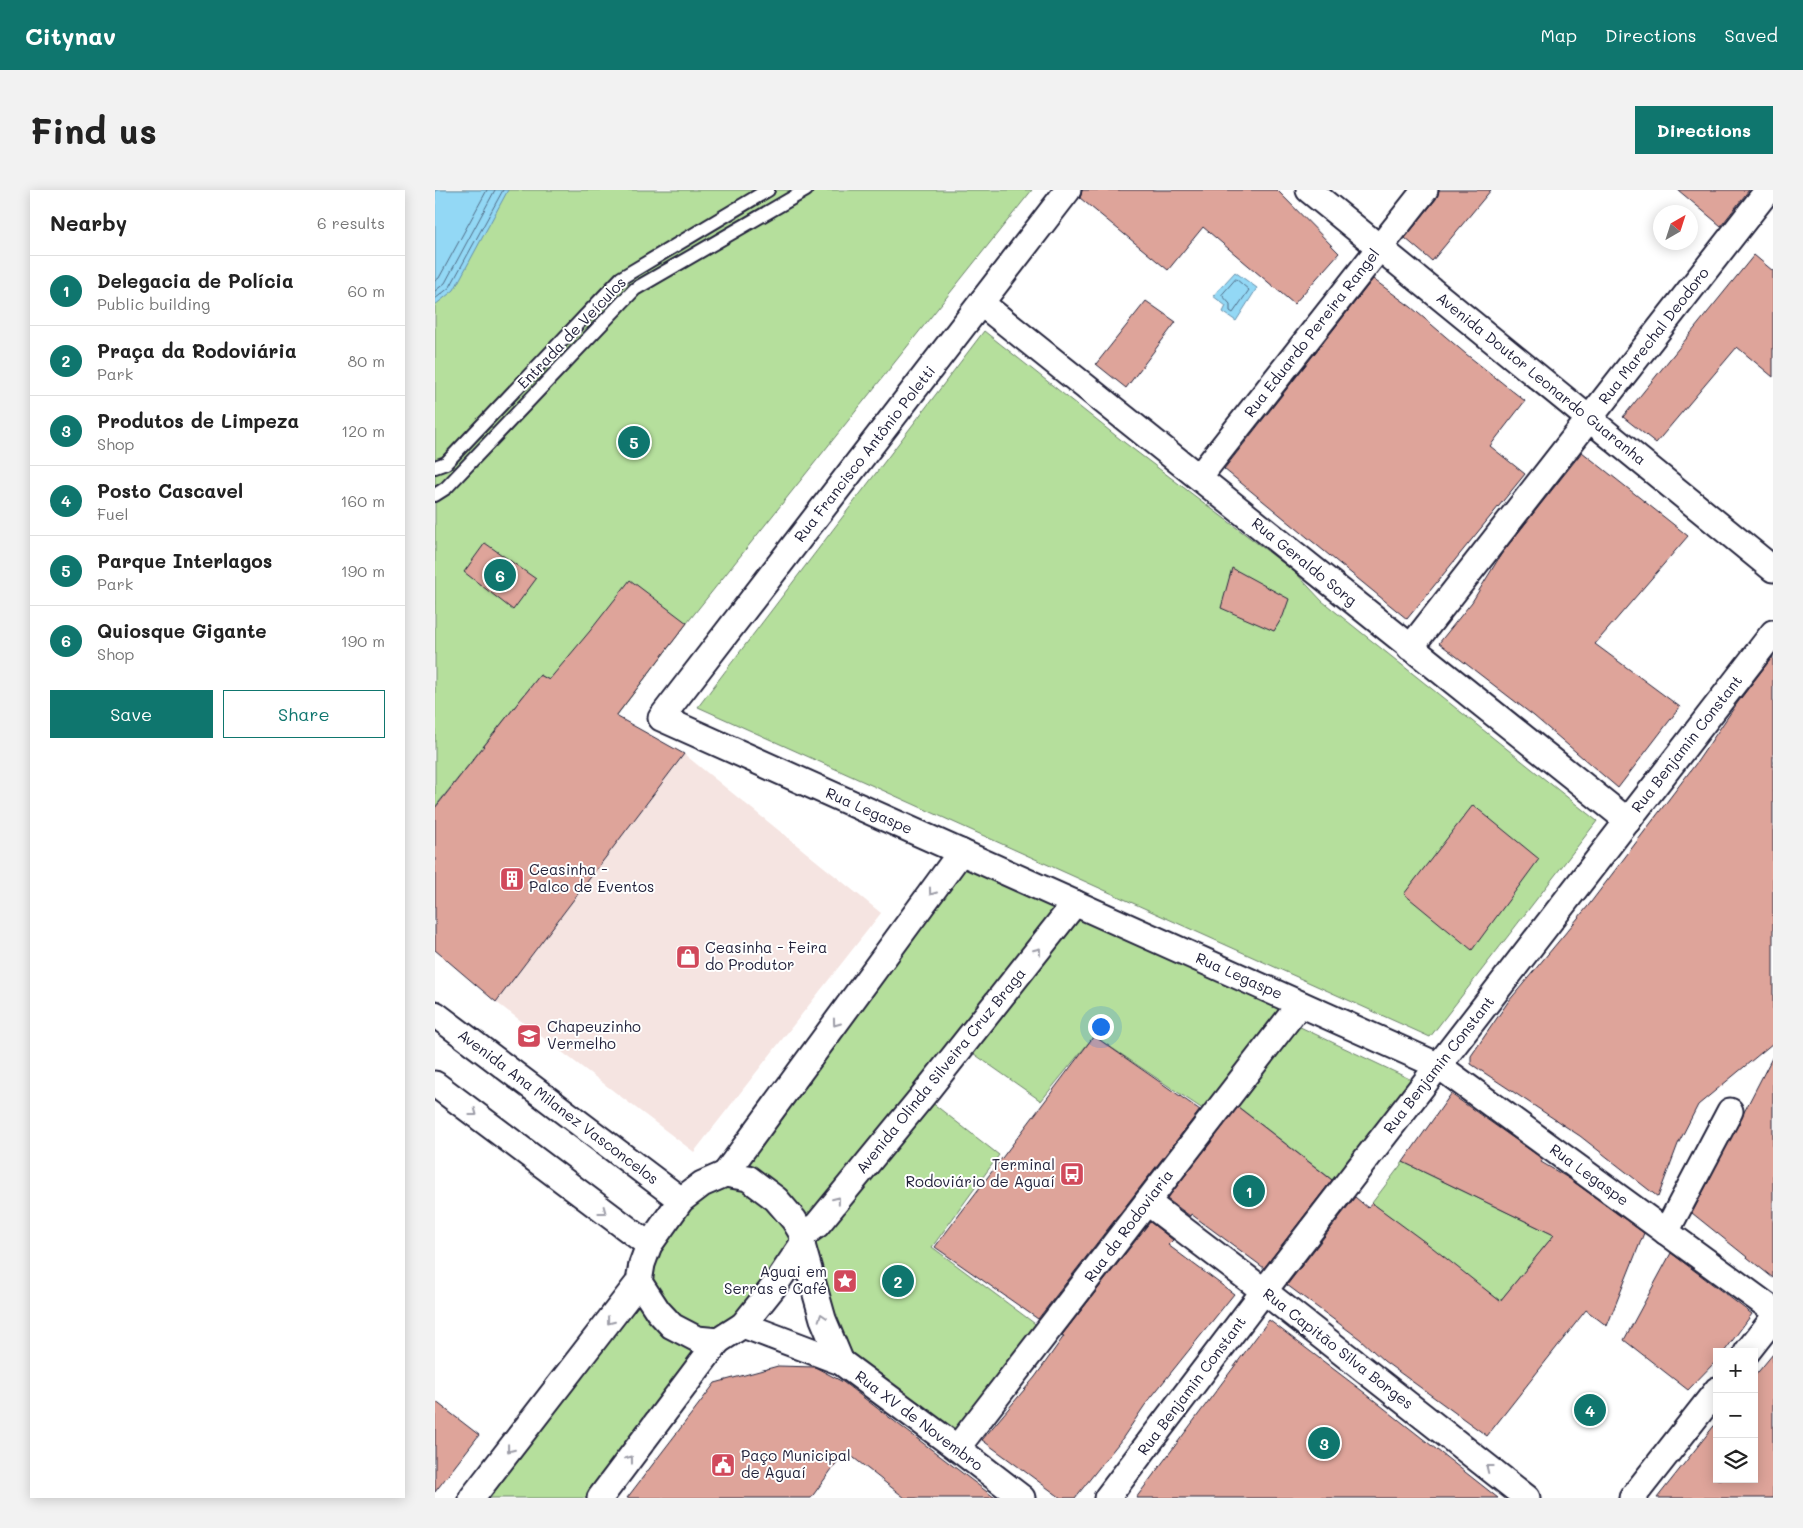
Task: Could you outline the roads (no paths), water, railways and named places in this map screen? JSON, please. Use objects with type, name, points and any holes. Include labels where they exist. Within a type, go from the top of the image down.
[{"type":"street","name":"Rua Francisco Antônio Poletti","points":[[661,718],[1068,190]]},
{"type":"street","name":"Avenida Doutor Leonardo Guaranha","points":[[1309,190],[1773,569]]},
{"type":"street","name":"Rua Eduardo Pereira Rangel","points":[[1199,477],[1425,190]]},
{"type":"street","name":"Rua Marechal Deodoro","points":[[1410,648],[1768,190]]},
{"type":"street","name":"Rua Geraldo Sorg","points":[[981,303],[1628,821]]},
{"type":"street","name":"Rua Benjamin Constant","points":[[1107,1498],[1264,1291],[1773,633]]},
{"type":"street","name":"Rua Legaspe","points":[[661,718],[1439,1066],[1773,1310]]},
{"type":"street","points":[[472,1498],[639,1282],[642,1264],[649,1245],[681,1200],[702,1184],[725,1174],[961,852]]},
{"type":"street","name":"Avenida Olinda Silveira Cruz Braga","points":[[803,1240],[936,1080],[1075,903]]},
{"type":"street","name":"Rua da Rodoviaria","points":[[957,1448],[1300,1004]]},
{"type":"street","name":"Avenida Ana Milanez Vasconcelos","points":[[435,1014],[681,1200]]},
{"type":"street","points":[[435,1084],[649,1245]]},
{"type":"street","points":[[1666,1232],[1730,1111]]},
{"type":"street","points":[[725,1174],[747,1178],[776,1199],[795,1220],[803,1240],[823,1319],[841,1362]]},
{"type":"street","name":"Rua Capitão Silva Borges","points":[[1147,1202],[1264,1291],[1527,1498]]},
{"type":"street","points":[[600,1498],[718,1342],[743,1325],[775,1285],[803,1240]]},
{"type":"street","points":[[639,1282],[658,1311],[672,1326],[697,1339],[718,1342]]},
{"type":"street","points":[[1750,1348],[1773,1319]]},
{"type":"street","points":[[743,1325],[841,1362]]},
{"type":"street","name":"Rua XV de Novembro","points":[[841,1362],[1022,1498]]},
{"type":"street","points":[[1632,1498],[1715,1393]]},
{"type":"lane","name":"Entrada de Veículos","points":[[435,467],[446,463],[621,278],[768,190]]},
{"type":"lane","name":"Entrada de Veículos","points":[[435,495],[446,488],[635,289],[806,190]]},
{"type":"water","points":[[435,190],[508,190],[454,290],[435,305]]},
{"type":"water","points":[[1235,272],[1257,288],[1236,321],[1223,312],[1226,306],[1213,296]]},
{"type":"place","name":"Parque Interlagos","points":[[634,442]]},
{"type":"place","name":"Quiosque Gigante","points":[[500,575]]},
{"type":"place","name":"Ceasinha - Palco de Eventos","points":[[512,879]]},
{"type":"place","name":"Ceasinha - Feira do Produtor","points":[[688,957]]},
{"type":"place","name":"Chapeuzinho Vermelho","points":[[529,1036]]},
{"type":"place","name":"Terminal Rodoviário de Aguaí","points":[[1072,1174]]},
{"type":"place","name":"Delegacia de Polícia","points":[[1249,1191]]},
{"type":"place","name":"Aguai em Serras e Café","points":[[845,1281]]},
{"type":"place","name":"Praça da Rodoviária","points":[[898,1281]]},
{"type":"place","name":"Posto Cascavel","points":[[1590,1410]]},
{"type":"place","name":"Produtos de Limpeza","points":[[1324,1443]]},
{"type":"place","name":"Paço Municipal de Aguaí","points":[[723,1465]]}]
